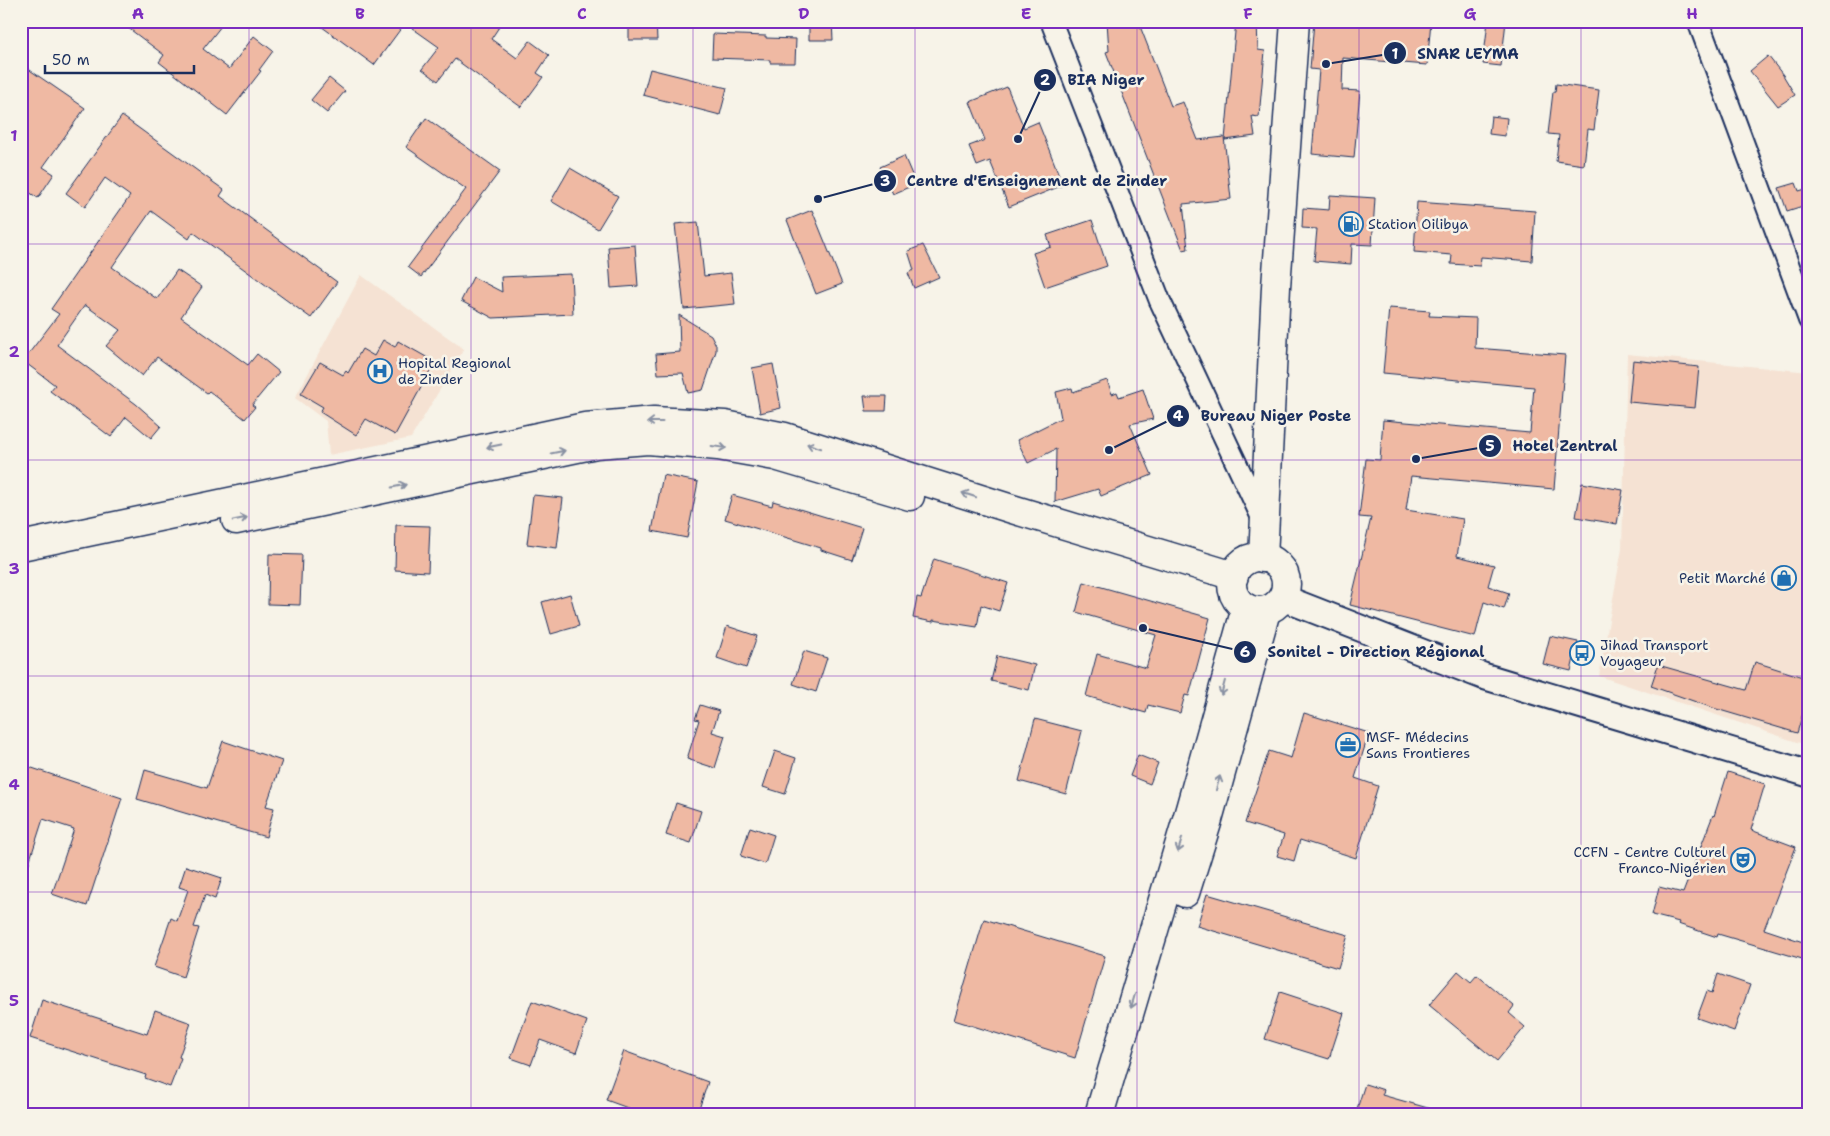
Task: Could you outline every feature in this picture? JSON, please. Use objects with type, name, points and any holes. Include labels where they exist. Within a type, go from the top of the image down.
[{"type":"highway","points":[[1263,558],[1276,287],[1295,21]]},
{"type":"highway","points":[[21,546],[585,427],[654,421],[725,425],[784,437],[1012,509],[1252,596]]},
{"type":"highway","points":[[21,565],[596,444],[648,440],[718,446],[775,456],[1134,564],[1252,596],[1286,590],[1284,573],[1271,560],[1263,558],[1248,560],[1237,569],[1252,596],[1207,822],[1118,1115]]},
{"type":"highway","points":[[1099,1115],[1252,596]]},
{"type":"street","points":[[1051,21],[1160,301],[1264,522]]},
{"type":"street","points":[[1698,21],[1809,320]]},
{"type":"street","points":[[1252,596],[1483,676],[1809,774]]},
{"type":"shaded area","name":"Hopital Regional de Zinder","points":[[361,275],[464,349],[411,438],[329,455],[326,421],[295,398]]},
{"type":"shaded area","points":[[1627,354],[1809,372],[1809,746],[1599,676],[1622,549]]},
{"type":"building","points":[[119,21],[225,21],[203,49],[229,69],[254,36],[273,51],[259,70],[261,71],[227,115],[159,62],[164,55]]},
{"type":"building","points":[[314,21],[503,21],[491,39],[517,58],[530,41],[549,55],[537,73],[543,77],[521,107],[455,59],[438,81],[422,69],[439,47],[405,23],[374,65]]},
{"type":"building","points":[[629,21],[656,21],[657,40],[629,40]]},
{"type":"building","points":[[809,21],[832,21],[833,40],[809,40]]},
{"type":"building","points":[[1107,21],[1138,21],[1171,106],[1183,102],[1198,140],[1224,137],[1231,199],[1183,204],[1188,249],[1183,250],[1106,52],[1109,51]]},
{"type":"building","points":[[1236,21],[1257,21],[1258,50],[1265,51],[1259,117],[1252,116],[1255,136],[1225,140]]},
{"type":"building","points":[[1314,21],[1431,21],[1427,65],[1343,58],[1342,90],[1360,91],[1354,158],[1312,154],[1319,70],[1310,69]]},
{"type":"building","points":[[1488,21],[1506,21],[1501,66],[1483,64]]},
{"type":"building","points":[[713,34],[796,39],[795,63],[770,63],[770,60],[712,58]]},
{"type":"building","points":[[1768,56],[1783,75],[1795,95],[1778,106],[1750,71]]},
{"type":"building","points":[[21,64],[85,108],[43,167],[54,174],[38,198],[21,187]]},
{"type":"building","points":[[650,69],[727,88],[720,115],[643,95]]},
{"type":"building","points":[[329,78],[345,91],[327,113],[311,100]]},
{"type":"building","points":[[1556,84],[1599,90],[1594,130],[1588,129],[1584,165],[1556,161],[1559,135],[1548,134],[1553,92],[1555,92]]},
{"type":"building","points":[[1007,87],[1024,128],[1038,122],[1063,185],[1009,207],[990,161],[977,166],[969,146],[985,140],[970,102]]},
{"type":"building","points":[[122,116],[224,190],[220,196],[337,282],[311,318],[193,232],[189,239],[151,211],[112,267],[157,299],[177,270],[202,287],[181,317],[248,365],[257,354],[279,372],[252,405],[255,407],[245,419],[209,391],[207,393],[157,357],[142,376],[106,346],[120,330],[85,305],[57,345],[136,404],[161,426],[151,438],[126,417],[111,437],[50,391],[55,385],[23,361],[59,314],[51,309],[130,196],[105,178],[85,207],[66,193]]},
{"type":"building","points":[[1491,116],[1507,118],[1505,136],[1489,134]]},
{"type":"building","points":[[426,118],[500,171],[421,277],[408,267],[466,189],[406,147]]},
{"type":"building","points":[[904,156],[916,184],[893,194],[880,167]]},
{"type":"building","points":[[570,168],[618,196],[598,229],[551,201]]},
{"type":"building","points":[[1796,183],[1799,191],[1809,188],[1809,204],[1787,211],[1779,188]]},
{"type":"building","points":[[1330,195],[1375,198],[1372,245],[1352,244],[1351,264],[1314,261],[1317,229],[1302,228],[1303,208],[1329,210]]},
{"type":"building","points":[[1417,202],[1535,211],[1532,261],[1481,257],[1480,266],[1451,264],[1452,255],[1414,252]]},
{"type":"building","points":[[812,210],[842,284],[816,294],[787,220]]},
{"type":"building","points":[[1092,220],[1107,266],[1045,287],[1033,253],[1051,247],[1047,235]]},
{"type":"building","points":[[698,222],[704,276],[731,273],[735,304],[684,309],[675,224]]},
{"type":"building","points":[[635,245],[638,286],[611,288],[608,247]]},
{"type":"building","points":[[923,245],[939,277],[914,288],[908,273],[914,270],[908,251]]},
{"type":"building","points":[[571,274],[573,314],[493,318],[461,301],[473,277],[502,292],[501,277]]},
{"type":"building","points":[[1389,308],[1430,311],[1429,316],[1476,318],[1475,348],[1565,355],[1554,489],[1411,476],[1406,510],[1463,519],[1457,556],[1494,565],[1488,586],[1509,593],[1504,609],[1484,602],[1475,637],[1350,605],[1371,518],[1359,517],[1366,459],[1380,460],[1383,420],[1530,433],[1534,387],[1383,373]]},
{"type":"building","points":[[679,315],[711,335],[716,345],[716,351],[703,390],[688,393],[683,373],[658,374],[656,354],[680,352]]},
{"type":"building","points":[[383,340],[395,347],[398,341],[435,362],[395,435],[366,419],[356,435],[320,412],[323,407],[301,394],[320,362],[343,375],[346,371],[348,373],[362,349],[374,356]]},
{"type":"building","points":[[1633,360],[1699,367],[1695,408],[1629,402]]},
{"type":"building","points":[[773,364],[781,408],[760,413],[752,368]]},
{"type":"building","points":[[1107,380],[1112,394],[1117,392],[1119,397],[1143,389],[1153,419],[1130,424],[1152,475],[1101,496],[1098,489],[1055,502],[1056,449],[1028,463],[1017,440],[1061,418],[1056,392],[1072,388],[1073,392]]},
{"type":"building","points":[[864,396],[887,396],[886,411],[866,411]]},
{"type":"building","points":[[663,475],[698,482],[687,538],[652,531]]},
{"type":"building","points":[[1582,483],[1623,490],[1617,524],[1576,517]]},
{"type":"building","points":[[533,495],[563,498],[557,548],[527,544]]},
{"type":"building","points":[[732,495],[772,506],[773,501],[862,528],[852,560],[821,550],[821,548],[725,519]]},
{"type":"building","points":[[396,525],[430,526],[428,572],[395,570]]},
{"type":"building","points":[[269,554],[302,555],[300,605],[268,604]]},
{"type":"building","points":[[934,559],[1008,583],[999,611],[981,605],[977,627],[913,618],[917,597],[921,598]]},
{"type":"building","points":[[1084,582],[1210,618],[1189,696],[1185,695],[1180,713],[1148,705],[1146,713],[1086,696],[1097,654],[1146,668],[1156,635],[1076,612]]},
{"type":"building","points":[[570,594],[579,626],[551,634],[542,602]]},
{"type":"building","points":[[727,626],[757,636],[746,668],[717,658]]},
{"type":"building","points":[[1550,636],[1578,642],[1571,671],[1543,664]]},
{"type":"building","points":[[804,651],[827,658],[816,692],[793,684]]},
{"type":"building","points":[[997,656],[1035,665],[1029,690],[991,681]]},
{"type":"building","points":[[1755,662],[1809,679],[1809,693],[1797,733],[1713,708],[1651,686],[1658,665],[1746,690]]},
{"type":"building","points":[[700,705],[719,711],[712,732],[725,736],[715,768],[687,759],[699,720],[695,719]]},
{"type":"building","points":[[1304,713],[1369,733],[1355,778],[1378,786],[1356,858],[1300,840],[1294,861],[1277,856],[1284,835],[1245,823],[1269,751],[1291,758]]},
{"type":"building","points":[[1035,719],[1082,731],[1066,794],[1019,781]]},
{"type":"building","points":[[223,741],[282,761],[266,806],[274,808],[266,837],[137,799],[145,770],[207,788]]},
{"type":"building","points":[[775,751],[796,758],[785,794],[763,787]]},
{"type":"building","points":[[1138,755],[1158,763],[1150,784],[1130,776]]},
{"type":"building","points":[[26,766],[122,798],[87,906],[52,894],[74,829],[43,819],[25,875],[21,875],[21,782]]},
{"type":"building","points":[[1728,772],[1765,784],[1751,830],[1796,847],[1764,929],[1809,944],[1809,961],[1718,934],[1717,937],[1678,924],[1679,922],[1652,915],[1659,887],[1683,893],[1714,816]]},
{"type":"building","points":[[676,803],[701,811],[691,843],[666,835]]},
{"type":"building","points":[[750,827],[774,835],[765,864],[741,856]]},
{"type":"building","points":[[186,866],[222,878],[215,899],[205,895],[194,927],[199,928],[183,977],[154,967],[171,918],[177,921],[188,890],[179,887]]},
{"type":"building","points":[[1207,894],[1348,935],[1338,968],[1197,926]]},
{"type":"building","points":[[984,919],[1105,956],[1075,1058],[954,1020]]},
{"type":"building","points":[[1458,971],[1471,982],[1477,975],[1514,1006],[1509,1013],[1525,1027],[1497,1061],[1429,1005]]},
{"type":"building","points":[[1718,974],[1750,985],[1734,1031],[1697,1018],[1707,991],[1712,993]]},
{"type":"building","points":[[1280,992],[1344,1013],[1329,1059],[1265,1039]]},
{"type":"building","points":[[42,1000],[147,1034],[155,1010],[191,1023],[170,1087],[145,1078],[146,1075],[30,1038]]},
{"type":"building","points":[[532,1001],[587,1021],[576,1053],[540,1040],[531,1065],[511,1058]]},
{"type":"building","points":[[624,1051],[708,1082],[697,1115],[647,1115],[606,1100]]},
{"type":"building","points":[[1365,1084],[1384,1090],[1382,1095],[1435,1110],[1434,1115],[1355,1115]]},
{"type":"place","name":"SNAR LEYMA","points":[[1326,64]]},
{"type":"place","name":"BIA Niger","points":[[1018,139]]},
{"type":"place","name":"Centre d'Enseignement de Zinder","points":[[818,199]]},
{"type":"place","name":"Station Oilibya","points":[[1351,224]]},
{"type":"place","name":"Hopital Regional de Zinder","points":[[380,371]]},
{"type":"place","name":"Bureau Niger Poste","points":[[1109,450]]},
{"type":"place","name":"Hotel Zentral","points":[[1416,459]]},
{"type":"place","name":"Petit Marché","points":[[1784,578]]},
{"type":"place","name":"Sonitel - Direction Régional","points":[[1143,628]]},
{"type":"place","name":"Jihad Transport Voyageur","points":[[1582,653]]},
{"type":"place","name":"MSF- Médecins Sans Frontieres","points":[[1348,745]]},
{"type":"place","name":"CCFN - Centre Culturel Franco-Nigérien","points":[[1743,860]]}]
